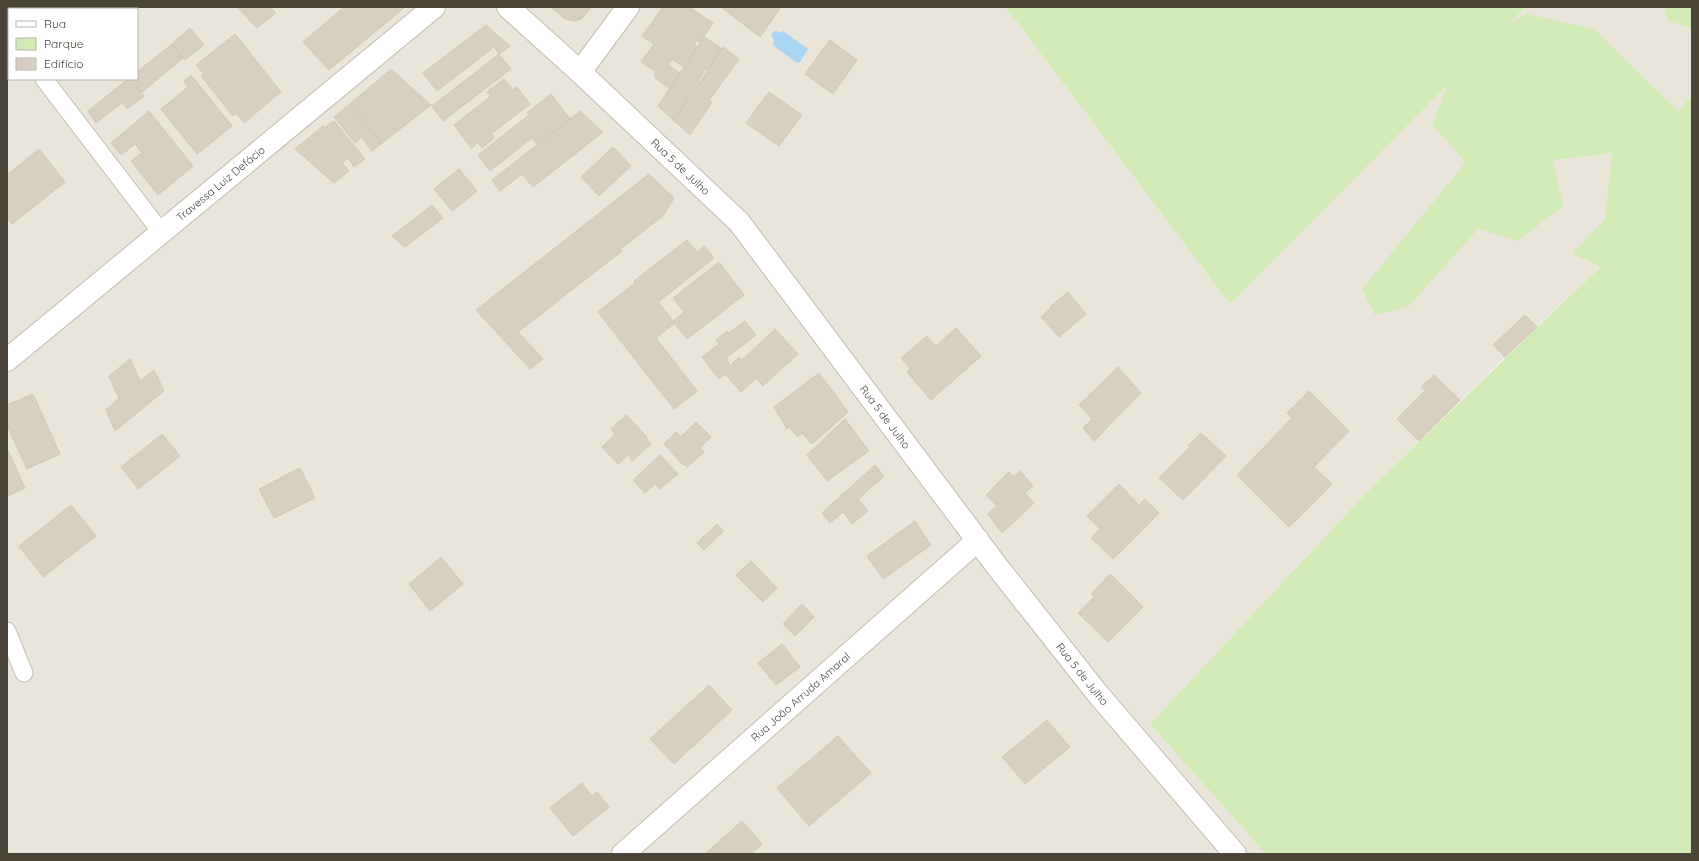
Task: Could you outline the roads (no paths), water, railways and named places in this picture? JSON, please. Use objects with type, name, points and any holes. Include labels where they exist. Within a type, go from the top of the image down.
[{"type":"street","name":"Travessa Luiz Defácio","points":[[7,360],[434,7]]},
{"type":"street","name":"Rua 5 de Julho","points":[[508,7],[580,72],[738,222],[978,540],[1087,681],[1235,854]]},
{"type":"street","points":[[580,72],[628,7]]},
{"type":"street","name":"Rua João Arruda Amaral","points":[[623,854],[978,540]]},
{"type":"lane","points":[[45,80],[161,232]]},
{"type":"lane","points":[[7,631],[24,673]]},
{"type":"water","points":[[776,31],[779,33],[783,31],[808,49],[800,62],[797,63],[773,45],[774,40],[771,35]]}]
